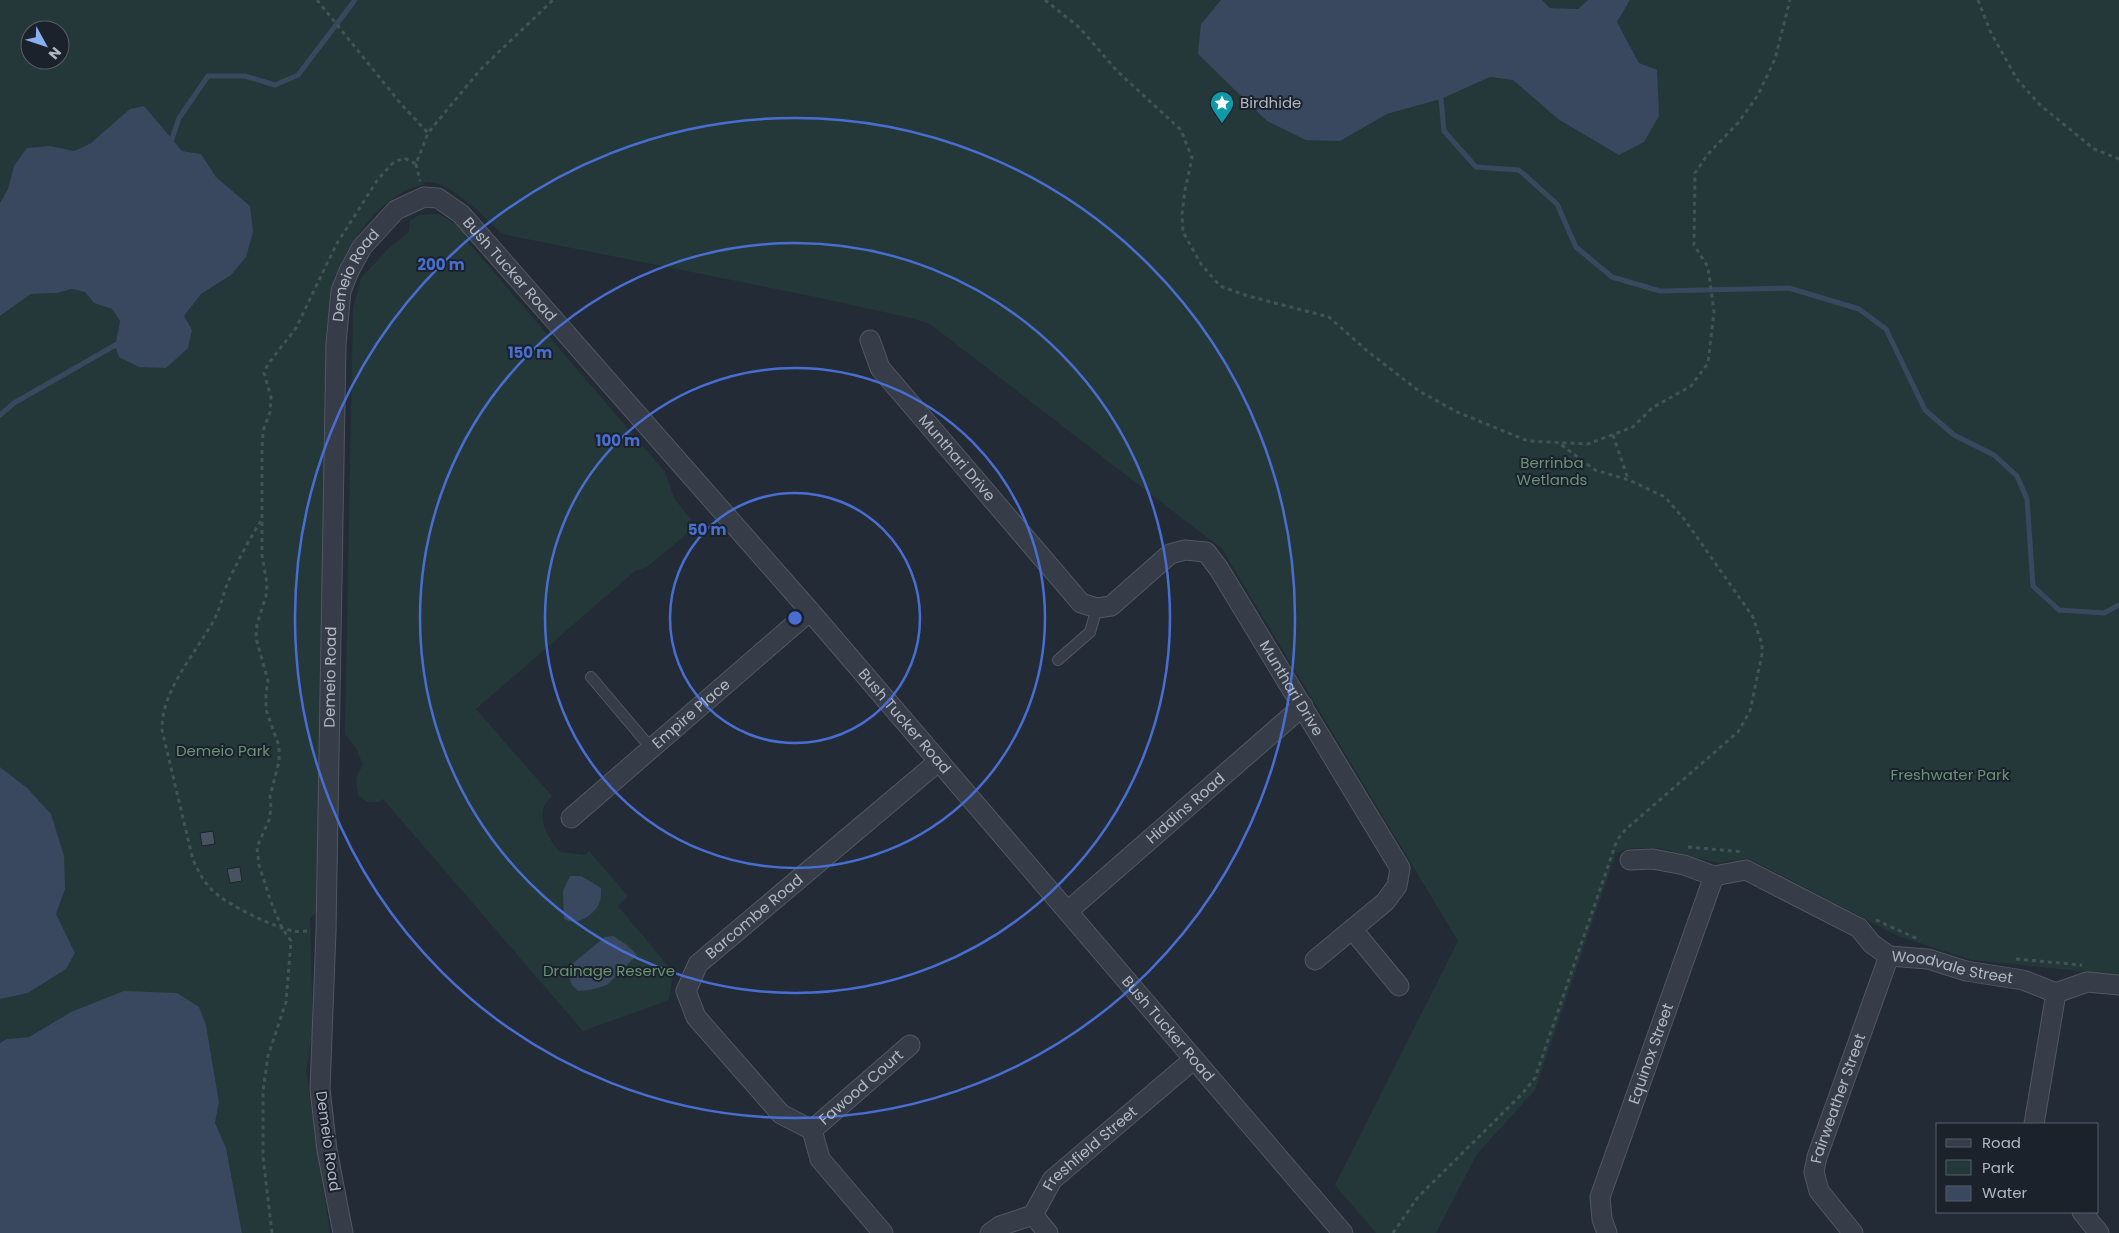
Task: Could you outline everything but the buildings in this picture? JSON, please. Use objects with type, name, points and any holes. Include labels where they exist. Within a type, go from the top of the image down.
[{"type":"street","name":"Demeio Road","points":[[342,1233],[326,1150],[320,1089],[326,931],[336,344],[341,291],[348,271],[362,247],[396,210],[424,197],[438,198],[461,214]]},
{"type":"street","name":"Bush Tucker Road","points":[[461,214],[810,611],[1343,1233]]},
{"type":"street","name":"Munthari Drive","points":[[870,340],[880,368],[1080,603],[1097,608],[1111,606],[1170,554],[1185,550],[1206,552],[1219,569],[1400,868],[1397,886],[1385,902],[1315,960]]},
{"type":"street","name":"Empire Place","points":[[572,818],[810,611]]},
{"type":"street","name":"Hiddins Road","points":[[1068,911],[1303,706]]},
{"type":"street","name":"Barcombe Road","points":[[812,1130],[781,1114],[696,1017],[686,991],[698,964],[939,761]]},
{"type":"street","points":[[1630,860],[1653,859],[1684,865],[1714,876]]},
{"type":"street","name":"Woodvale Street","points":[[1714,876],[1746,870],[1859,928],[1872,944],[1889,956],[1928,959],[1966,971],[2023,980],[2056,993]]},
{"type":"street","name":"Equinox Street","points":[[1607,1233],[1602,1219],[1600,1197],[1714,876]]},
{"type":"street","points":[[1352,929],[1399,986]]},
{"type":"street","name":"Fairweather Street","points":[[1853,1233],[1819,1191],[1814,1172],[1817,1157],[1889,956]]},
{"type":"street","points":[[2034,1123],[2056,993],[2087,982],[2119,985]]},
{"type":"street","name":"Fawood Court","points":[[812,1130],[910,1045]]},
{"type":"street","name":"Freshfield Street","points":[[1033,1215],[1052,1180],[1193,1060]]},
{"type":"street","points":[[812,1130],[820,1158],[883,1233]]},
{"type":"street","points":[[2083,1213],[2099,1233]]},
{"type":"street","points":[[990,1233],[1000,1226],[1033,1215],[1048,1233]]},
{"type":"lane","points":[[1058,660],[1090,632],[1097,608]]},
{"type":"lane","points":[[591,677],[651,748]]},
{"type":"path","points":[[317,0],[400,104],[428,133]]},
{"type":"path","points":[[272,1233],[263,1157],[263,1091],[268,1056],[286,1002],[291,942],[282,928],[271,902],[262,874],[257,847],[269,820],[270,796],[279,762],[279,746],[266,710],[268,681],[256,638],[257,624],[266,596],[267,584],[262,555],[261,521],[263,431],[270,412],[271,397],[264,373],[268,364],[296,328],[336,244],[378,180],[393,163],[404,158],[416,164],[428,133],[480,70],[553,0]]},
{"type":"path","points":[[1045,0],[1080,28],[1117,71],[1181,130],[1192,158],[1182,214],[1184,232],[1201,264],[1220,286],[1248,296],[1329,317],[1366,350],[1419,391],[1457,412],[1528,441],[1588,444],[1633,427],[1652,408],[1690,386],[1708,363],[1714,312],[1708,267],[1694,245],[1695,174],[1708,154],[1738,123],[1758,95],[1775,59],[1790,0]]},
{"type":"path","points":[[1978,0],[1991,33],[2013,71],[2039,104],[2094,149],[2119,159]]},
{"type":"path","points":[[1613,435],[1628,480]]},
{"type":"path","points":[[1393,1233],[1418,1197],[1522,1094],[1535,1078],[1617,840],[1625,830],[1738,732],[1750,711],[1762,654],[1762,644],[1754,617],[1685,520],[1665,498],[1628,480],[1595,470],[1559,442]]},
{"type":"path","points":[[261,521],[250,538],[215,617],[168,696],[161,715],[162,730],[193,860],[201,876],[212,890],[225,901],[282,928],[295,931],[326,931]]},
{"type":"path","points":[[1617,840],[1626,841]]},
{"type":"path","points":[[1684,846],[1746,852]]},
{"type":"path","points":[[1872,918],[1922,941]]},
{"type":"path","points":[[2009,959],[2087,966]]},
{"type":"green space","name":"Berrinba Wetlands","points":[[0,0],[1221,0],[1201,24],[1340,141],[1387,114],[1441,99],[1490,77],[1513,80],[1558,119],[1639,63],[1617,22],[1630,0],[2119,0],[2119,975],[1972,960],[1898,936],[1748,858],[1718,863],[1659,848],[1631,848],[1616,853],[1535,1090],[1477,1154],[1436,1233],[1376,1233],[1335,1185],[1458,941],[1222,549],[930,324],[811,296],[502,234],[457,194],[437,183],[427,182],[403,192],[368,221],[343,260],[335,277],[331,296],[318,910],[310,919],[313,1029],[306,1071],[330,1233],[242,1233],[226,1148],[215,1123],[219,1102],[206,1025],[199,1007],[71,1012],[29,1037],[7,1039],[0,1043],[0,999],[28,993],[66,969],[75,953],[55,914],[65,889],[26,787],[0,767],[0,316],[31,294],[57,293],[72,289],[85,292],[94,303],[112,309],[120,321],[115,346],[192,330],[184,316],[201,294],[231,275],[250,206],[216,177],[201,154],[182,151],[162,130],[108,130],[91,143],[74,151],[50,147],[14,166],[8,189],[0,203]]},
{"type":"green space","points":[[1542,0],[1588,0],[1578,9],[1550,8]]},
{"type":"green space","name":"Drainage Reserve","points":[[439,214],[463,228],[468,242],[665,472],[674,498],[696,526],[647,567],[635,571],[476,709],[552,796],[544,806],[543,818],[546,831],[556,848],[560,852],[585,855],[589,851],[628,896],[618,906],[673,972],[669,1000],[583,1031],[383,799],[379,802],[367,802],[358,795],[356,777],[363,765],[356,748],[345,734],[353,309],[361,278],[389,248],[409,232],[410,221],[419,215]]},
{"type":"water","points":[[1221,0],[1542,0],[1550,8],[1578,9],[1588,0],[1630,0],[1617,22],[1639,63],[1657,70],[1659,116],[1644,142],[1619,155],[1558,119],[1513,80],[1490,77],[1441,99],[1387,114],[1340,141],[1306,140],[1267,121],[1198,54],[1201,24]]},
{"type":"water","points":[[144,106],[182,151],[201,154],[216,177],[250,206],[253,232],[246,257],[231,275],[201,294],[184,316],[192,330],[188,348],[166,368],[139,367],[119,357],[115,346],[120,321],[112,309],[94,303],[85,292],[72,289],[57,293],[31,294],[0,316],[0,203],[8,189],[14,166],[27,148],[50,146],[74,151],[91,143],[130,109]]},
{"type":"water","points":[[0,767],[26,787],[51,814],[64,856],[65,889],[56,914],[75,953],[66,969],[28,993],[0,999]]},
{"type":"water","points":[[570,876],[581,876],[601,888],[600,901],[595,910],[585,918],[575,921],[564,919],[563,891]]},
{"type":"water","points":[[613,936],[627,945],[637,955],[607,985],[578,991],[572,985],[567,972],[572,964],[605,937]]},
{"type":"water","points":[[124,991],[177,993],[199,1007],[206,1025],[219,1102],[215,1123],[226,1148],[242,1233],[0,1233],[0,1043],[7,1039],[29,1037],[71,1012]]},
{"type":"waterway","points":[[170,145],[179,118],[208,76],[245,76],[275,85],[298,75],[355,0]]},
{"type":"waterway","points":[[1441,99],[1444,131],[1476,167],[1519,170],[1557,204],[1576,247],[1612,277],[1660,291],[1789,288],[1859,309],[1886,329],[1925,410],[1954,435],[1994,455],[2017,476],[2027,499],[2033,586],[2059,610],[2104,613],[2119,605]]},
{"type":"waterway","points":[[0,415],[14,403],[119,343]]},
{"type":"place","name":"Birdhide","points":[[1222,124]]},
{"type":"park label","name":"Demeio Park","points":[[223,751]]},
{"type":"park label","name":"Freshwater Park","points":[[1950,775]]}]
